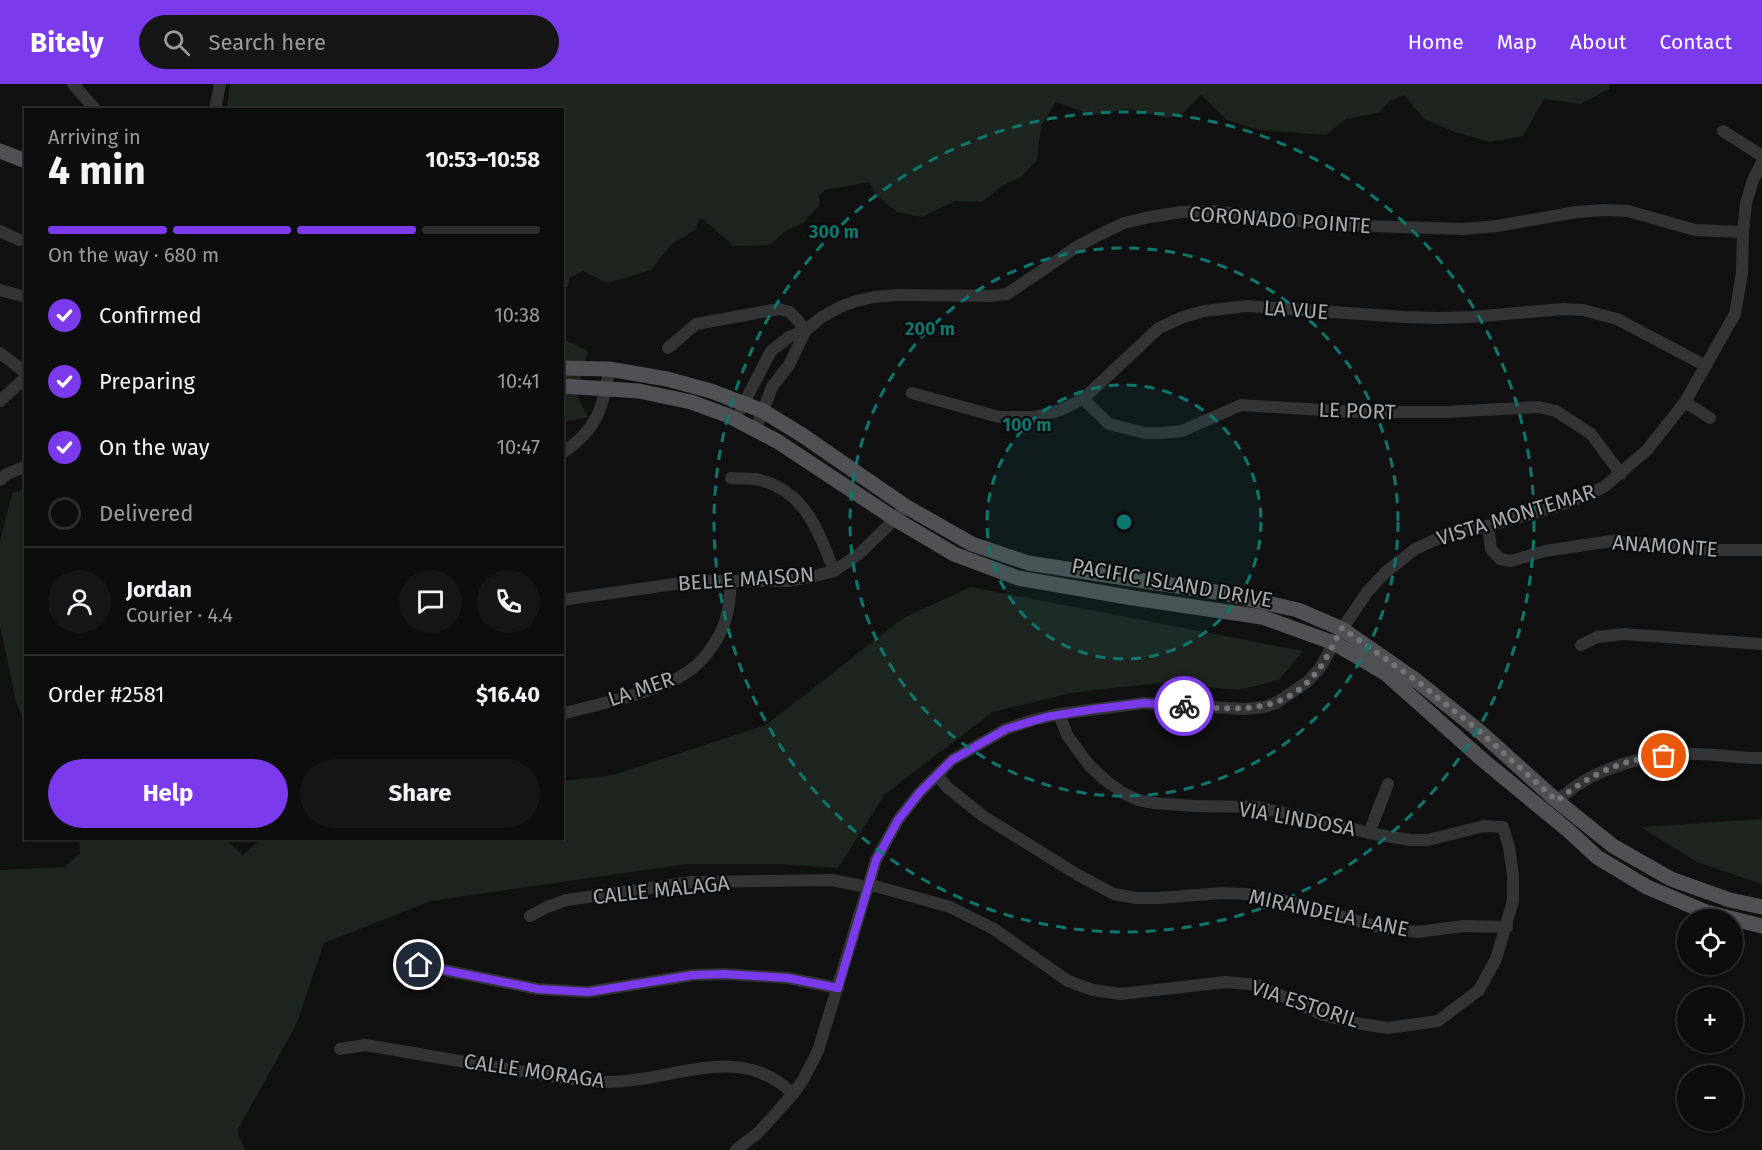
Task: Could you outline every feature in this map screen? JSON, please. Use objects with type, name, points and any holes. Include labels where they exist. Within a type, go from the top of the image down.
[{"type":"main road","points":[[0,151],[24,160]]},
{"type":"main road","name":"PACIFIC ISLAND DRIVE","points":[[564,368],[609,369],[667,379],[711,391],[763,411],[905,506],[972,544],[1028,563],[1222,593],[1298,610],[1342,628],[1417,681],[1461,716],[1557,801],[1613,846],[1671,879],[1730,900],[1762,906]]},
{"type":"main road","name":"PACIFIC ISLAND DRIVE","points":[[564,386],[639,391],[691,402],[735,420],[777,441],[895,519],[954,554],[1018,578],[1262,617],[1334,643],[1385,673],[1597,857],[1647,887],[1706,912],[1762,926]]},
{"type":"main road","points":[[1527,797],[1550,802],[1557,801],[1559,811],[1569,831]]},
{"type":"street","points":[[73,84],[94,108]]},
{"type":"street","points":[[215,108],[220,84]]},
{"type":"street","points":[[1723,131],[1762,156]]},
{"type":"street","name":"VISTA MONTEMAR","points":[[736,1150],[759,1132],[803,1080],[818,1051],[876,860],[898,820],[952,760],[1006,729],[1059,714],[1144,703],[1234,709],[1264,707],[1282,699],[1307,682],[1320,668],[1342,628],[1368,591],[1415,549],[1450,533],[1488,526],[1578,499],[1604,488],[1647,450],[1685,402],[1735,314],[1742,273],[1746,203],[1753,180],[1762,162]]},
{"type":"street","name":"CORONADO POINTE","points":[[735,420],[771,351],[840,307],[874,297],[896,295],[990,296],[1007,294],[1078,246],[1124,223],[1182,212],[1213,211],[1336,225],[1464,229],[1604,210],[1628,211],[1695,230],[1743,232]]},
{"type":"street","points":[[0,231],[19,240]]},
{"type":"street","points":[[0,290],[24,296]]},
{"type":"street","name":"LA VUE","points":[[912,393],[999,417],[1034,417],[1061,410],[1083,399],[1159,328],[1183,317],[1204,311],[1247,306],[1438,318],[1563,309],[1583,310],[1617,319],[1706,366]]},
{"type":"street","points":[[668,348],[696,324],[779,309],[789,312],[806,330]]},
{"type":"street","name":"CORONADO POINTE","points":[[756,429],[772,387],[789,365],[806,330]]},
{"type":"street","points":[[0,353],[24,373]]},
{"type":"street","points":[[564,451],[580,438],[598,417],[609,369]]},
{"type":"street","points":[[0,401],[24,377]]},
{"type":"street","name":"LE PORT","points":[[1083,399],[1109,424],[1145,433],[1182,431],[1241,405],[1354,412],[1445,412],[1538,407],[1556,411],[1591,434],[1621,474]]},
{"type":"street","points":[[1685,402],[1710,418]]},
{"type":"street","points":[[0,480],[7,474],[24,467]]},
{"type":"street","points":[[731,478],[754,479],[777,486],[797,500],[821,538],[834,571]]},
{"type":"street","name":"BELLE MAISON","points":[[564,600],[696,581],[788,581],[811,578],[834,571],[859,554],[905,506]]},
{"type":"street","name":"ANAMONTE","points":[[1488,526],[1491,549],[1500,559],[1511,561],[1545,551],[1611,541],[1719,550],[1762,550]]},
{"type":"street","name":"LA MER","points":[[564,713],[642,692],[686,673],[709,651],[723,626],[728,610],[731,581]]},
{"type":"street","points":[[1581,645],[1597,637],[1623,634],[1762,644]]},
{"type":"street","name":"VIA LINDOSA","points":[[1059,714],[1067,735],[1089,765],[1105,780],[1138,800],[1194,806],[1255,807],[1410,840],[1428,840],[1484,826],[1503,826]]},
{"type":"street","points":[[1557,801],[1585,780],[1615,765],[1647,758],[1698,754],[1747,759],[1762,758]]},
{"type":"street","name":"MIRANDELA LANE","points":[[937,775],[948,788],[983,816],[1078,875],[1114,894],[1136,898],[1222,893],[1271,897],[1383,928],[1417,932],[1464,926],[1507,927]]},
{"type":"street","points":[[1369,833],[1388,784]]},
{"type":"street","name":"VIA ESTORIL","points":[[867,887],[875,886],[950,907],[994,929],[1068,981],[1093,990],[1121,994],[1226,982],[1258,985],[1323,1015],[1388,1028],[1438,1021],[1479,990],[1497,959],[1513,901],[1513,875],[1503,826]]},
{"type":"street","name":"CALLE MALAGA","points":[[530,916],[567,900],[692,882],[831,880],[867,887]]},
{"type":"street","points":[[419,965],[538,989],[588,992],[693,975],[724,974],[788,978],[838,988]]},
{"type":"street","name":"CALLE MORAGA","points":[[340,1049],[366,1045],[549,1076],[610,1082],[720,1066],[743,1067],[776,1079],[793,1094]]},
{"type":"shaded area","points":[[230,84],[1610,84],[1609,89],[1581,104],[1544,99],[1523,136],[1490,142],[1455,132],[1424,119],[1404,95],[1390,101],[1379,113],[1346,119],[1326,135],[1259,130],[1227,120],[1201,95],[1184,112],[1167,118],[1127,109],[1092,115],[1056,102],[1041,126],[1037,160],[1020,178],[1008,182],[981,202],[955,201],[922,217],[897,212],[878,197],[869,182],[825,190],[819,196],[820,204],[803,223],[787,230],[769,245],[734,246],[701,218],[695,230],[672,244],[651,270],[607,283],[583,271],[569,278],[568,287],[564,288],[564,108],[227,107]]},
{"type":"shaded area","points":[[564,339],[588,351],[576,394],[588,417],[564,422]]},
{"type":"shaded area","points":[[24,488],[24,722],[17,705],[0,626],[0,541],[12,494]]},
{"type":"shaded area","points":[[971,587],[1303,651],[1279,680],[1239,690],[1159,683],[1071,693],[993,712],[885,794],[838,868],[779,864],[687,864],[431,901],[324,943],[296,1025],[237,1131],[245,1150],[0,1150],[0,870],[65,867],[80,853],[79,840],[226,840],[243,855],[260,840],[564,840],[564,781],[613,775],[766,725],[903,618]]},
{"type":"shaded area","points":[[1762,819],[1762,884],[1697,862],[1641,827]]},
{"type":"way so far","points":[[1184,706],[1245,709],[1276,703],[1307,682],[1320,668],[1342,628],[1417,681],[1478,730],[1557,801],[1576,785],[1615,765],[1664,756]]},
{"type":"route","points":[[419,965],[538,989],[588,992],[662,979],[724,974],[788,978],[838,988],[876,860],[898,820],[920,792],[952,760],[1006,729],[1033,720],[1059,714],[1144,703],[1184,706]]}]
